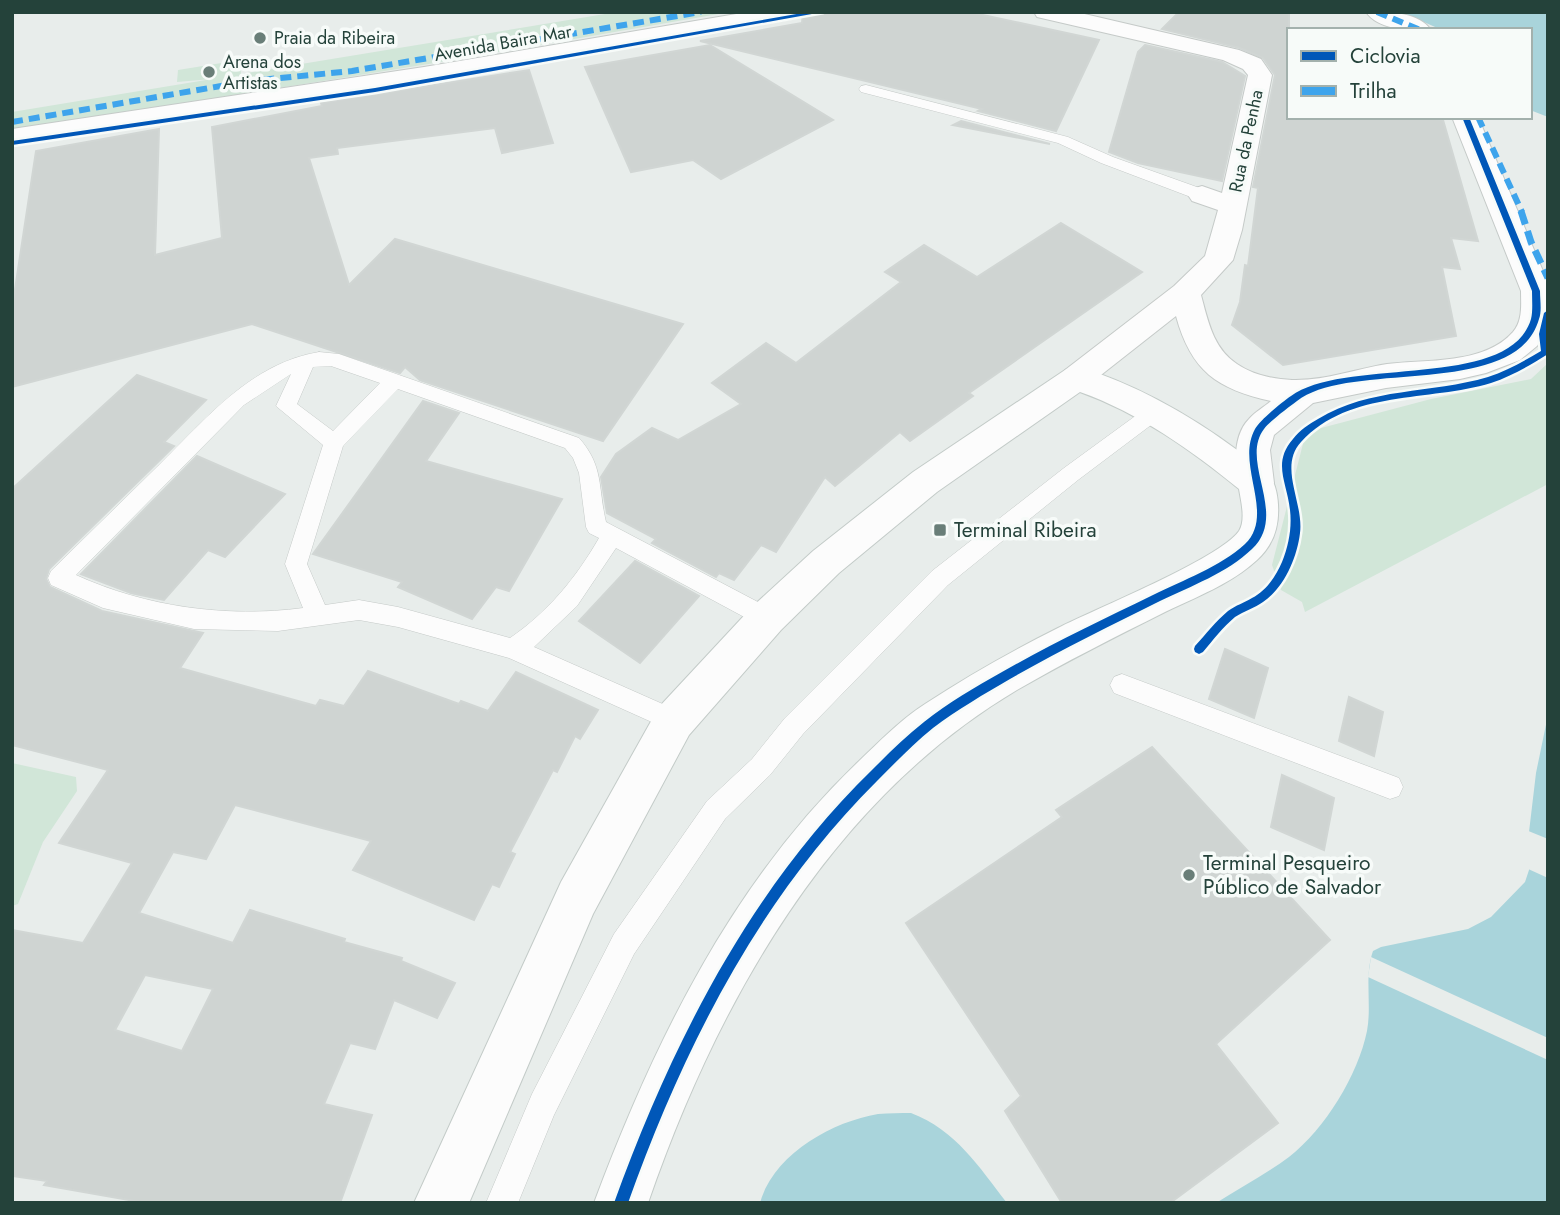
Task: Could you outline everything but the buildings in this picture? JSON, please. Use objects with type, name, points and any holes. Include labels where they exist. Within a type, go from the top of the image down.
[{"type":"street","points":[[14,135],[250,81],[352,71],[701,12]]},
{"type":"street","name":"Avenida Baira Mar","points":[[14,135],[304,93],[790,12]]},
{"type":"street","points":[[1045,12],[1091,17]]},
{"type":"street","points":[[1365,12],[1402,28]]},
{"type":"street","points":[[1377,12],[1415,28]]},
{"type":"street","name":"Rua da Penha","points":[[441,1203],[577,898],[674,721],[766,618],[826,562],[925,481],[1076,378],[1185,293],[1218,260],[1224,247],[1233,206],[1260,75],[1258,70],[1252,64],[1231,55],[1091,17]]},
{"type":"street","points":[[1185,293],[1196,333],[1211,361],[1226,373],[1245,382],[1303,393],[1388,376],[1470,367],[1493,360],[1510,350],[1530,332],[1537,320],[1539,305],[1536,291],[1466,119]]},
{"type":"street","points":[[1479,119],[1517,198],[1531,242],[1548,278]]},
{"type":"street","points":[[1202,195],[1233,206]]},
{"type":"street","points":[[1076,378],[1103,386],[1156,411],[1188,431],[1256,483]]},
{"type":"street","points":[[621,1203],[675,1065],[716,988],[803,853],[865,782],[931,723],[987,685],[1218,568],[1242,552],[1258,534],[1262,511],[1252,450],[1259,429],[1303,393]]},
{"type":"lane","points":[[866,89],[1043,133],[1202,195]]},
{"type":"lane","points":[[674,721],[513,649],[398,617],[359,610],[278,621],[194,619],[103,598],[59,578],[237,400],[260,382],[307,360],[332,359],[572,443],[584,454],[591,471],[592,513],[597,527],[611,537],[766,618]]},
{"type":"lane","points":[[307,360],[286,406],[334,443]]},
{"type":"lane","points":[[317,614],[296,564],[334,443],[394,381]]},
{"type":"lane","points":[[502,1203],[544,1105],[624,944],[716,810],[761,767],[794,726],[940,578],[1071,474],[1156,411]]},
{"type":"lane","points":[[513,649],[537,634],[570,600],[590,575],[611,537]]},
{"type":"lane","points":[[1122,685],[1390,788]]},
{"type":"green space","points":[[617,12],[730,12],[12,131],[12,112],[212,79],[177,82],[178,70],[240,60],[241,74]]},
{"type":"green space","points":[[1548,363],[1548,484],[1305,612],[1302,602],[1281,590],[1272,565],[1306,432],[1431,399],[1531,379]]},
{"type":"green space","points":[[12,763],[76,777],[77,791],[43,842],[18,904],[12,906]]},
{"type":"water","points":[[1401,12],[1548,12],[1548,117],[1532,111],[1532,28],[1437,28]]},
{"type":"water","points":[[1548,715],[1548,1203],[1216,1203],[1289,1157],[1315,1132],[1338,1100],[1356,1065],[1367,1031],[1369,971],[1373,951],[1468,929],[1491,917],[1525,882],[1529,870],[1529,832],[1536,773]]},
{"type":"water","points":[[911,1113],[927,1120],[954,1139],[1007,1203],[760,1203],[777,1170],[791,1156],[823,1133],[860,1118],[878,1114]]},
{"type":"pier","points":[[1526,830],[1548,839],[1548,878],[1526,868]]},
{"type":"pier","points":[[1371,957],[1548,1038],[1548,1060],[1368,977]]},
{"type":"marked path","points":[[12,122],[250,81],[352,71],[701,12]]},
{"type":"marked path","points":[[1377,12],[1415,28]]},
{"type":"marked path","points":[[1479,119],[1517,198],[1531,242],[1548,278]]},
{"type":"cycle path","points":[[12,143],[375,90],[820,12]]},
{"type":"cycle path","points":[[621,1203],[642,1143],[668,1083],[731,962],[767,904],[807,850],[849,800],[894,756],[934,721],[1002,678],[1073,639],[1218,568],[1246,549],[1258,534],[1261,521],[1254,468],[1254,442],[1262,425],[1300,394],[1345,381],[1435,371],[1487,361],[1509,352],[1526,337],[1536,318],[1536,291],[1466,119]]},
{"type":"cycle path","points":[[1199,649],[1232,614],[1268,592],[1286,565],[1296,524],[1286,462],[1297,440],[1310,428],[1337,412],[1366,402],[1458,387],[1489,380],[1518,369],[1545,352],[1543,334],[1548,313]]},
{"type":"place","name":"Praia da Ribeira","points":[[260,38]]},
{"type":"place","name":"Arena dos Artistas","points":[[209,72]]},
{"type":"place","name":"Terminal Ribeira","points":[[940,530]]},
{"type":"place","name":"Terminal Pesqueiro Público de Salvador","points":[[1189,875]]}]
